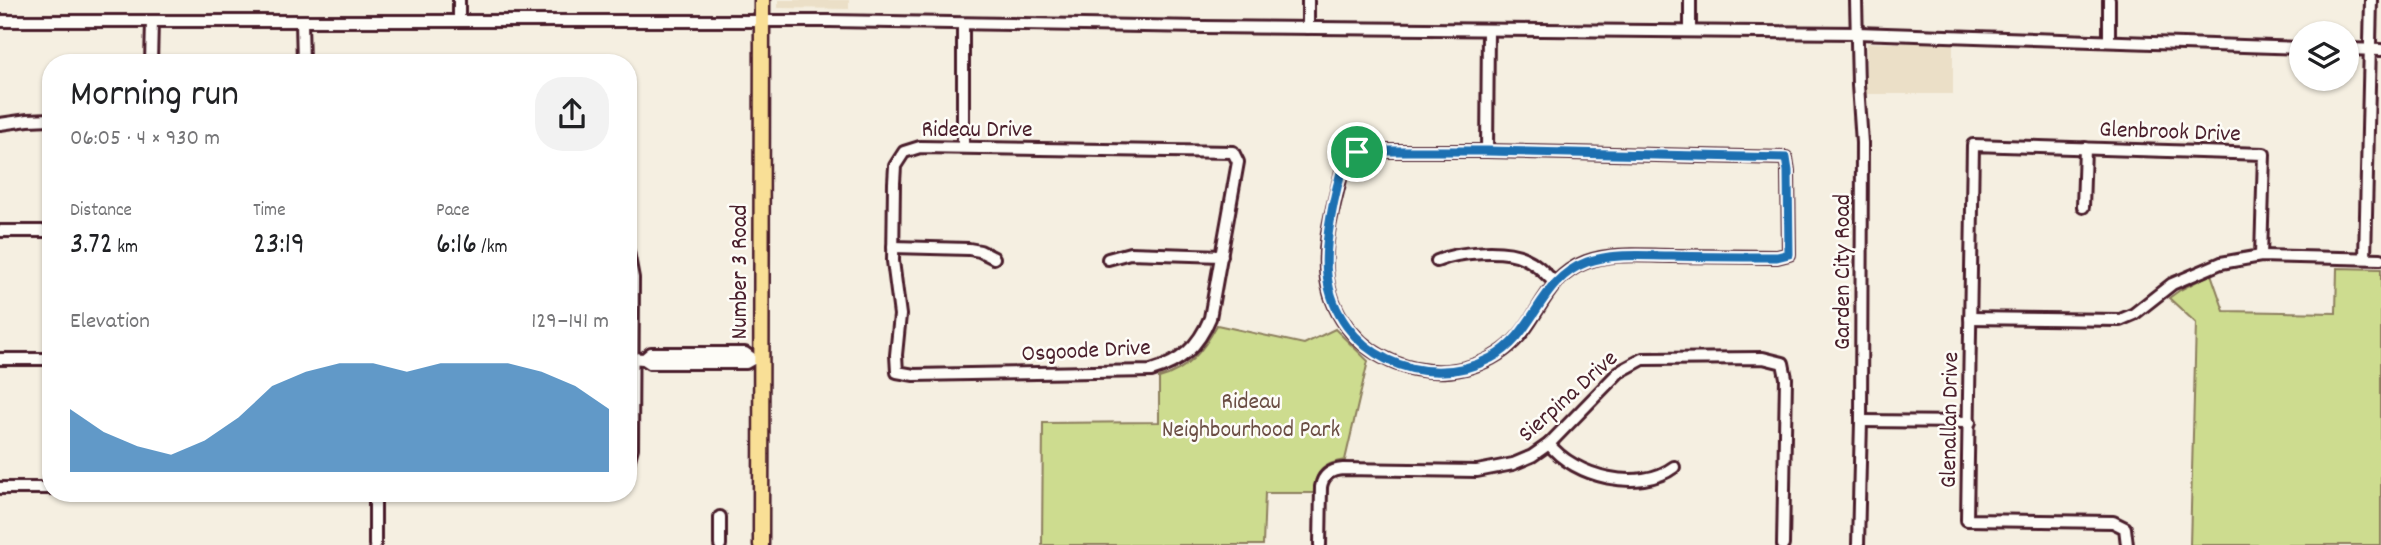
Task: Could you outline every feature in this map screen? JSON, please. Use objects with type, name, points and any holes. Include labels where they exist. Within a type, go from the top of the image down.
[{"type":"main road","name":"Number 3 Road","points":[[761,545],[757,359],[762,0]]},
{"type":"street","points":[[459,0],[459,21]]},
{"type":"street","points":[[1308,0],[1308,29]]},
{"type":"street","points":[[1690,0],[1690,31]]},
{"type":"street","name":"Garden City Road","points":[[1856,0],[1857,85],[1862,143],[1858,545]]},
{"type":"street","points":[[2109,0],[2109,41]]},
{"type":"street","points":[[2364,258],[2376,50],[2371,0]]},
{"type":"street","points":[[0,20],[762,21],[1308,29],[1690,31],[1857,33],[2289,47]]},
{"type":"street","points":[[151,54],[152,21]]},
{"type":"street","points":[[302,22],[303,54]]},
{"type":"street","points":[[963,24],[963,147]]},
{"type":"street","points":[[1487,151],[1488,30]]},
{"type":"street","points":[[0,124],[42,119]]},
{"type":"street","name":"Glenbrook Drive","points":[[1973,145],[2264,154],[2262,256]]},
{"type":"street","name":"Glenallan Drive","points":[[1973,145],[1968,520],[2113,522],[2125,528],[2127,545]]},
{"type":"street","name":"Rideau Drive","points":[[897,372],[900,315],[893,247],[895,166],[900,156],[912,148],[1233,152]]},
{"type":"street","points":[[2083,207],[2085,148]]},
{"type":"street","points":[[1361,151],[1487,151],[1786,158],[1789,254],[1777,257],[1611,256],[1584,263],[1555,282],[1517,339],[1477,365],[1432,372],[1410,369],[1385,360],[1352,334],[1337,311],[1328,284],[1328,239],[1344,163],[1349,155],[1361,151]]},
{"type":"street","name":"Osgoode Drive","points":[[897,372],[914,375],[1138,372],[1168,365],[1182,358],[1204,332],[1210,318],[1238,162],[1233,152]]},
{"type":"street","points":[[0,230],[42,231]]},
{"type":"street","points":[[893,247],[969,249],[994,258]]},
{"type":"street","points":[[1108,259],[1130,253],[1222,256]]},
{"type":"street","points":[[1437,261],[1461,254],[1516,255],[1538,267],[1555,282]]},
{"type":"street","points":[[1970,318],[2120,320],[2134,314],[2172,284],[2221,262],[2262,256],[2381,259]]},
{"type":"street","points":[[637,358],[651,353],[745,353],[757,359]]},
{"type":"street","name":"Sierpina Drive","points":[[1320,545],[1321,484],[1325,476],[1334,470],[1491,469],[1523,460],[1549,444],[1619,372],[1637,361],[1655,357],[1763,358],[1783,363],[1786,378],[1783,545]]},
{"type":"street","points":[[0,359],[42,359]]},
{"type":"street","points":[[1861,421],[1970,422]]},
{"type":"street","points":[[1549,444],[1576,467],[1599,476],[1649,478],[1665,474],[1674,467]]},
{"type":"street","points":[[0,488],[42,488]]},
{"type":"street","points":[[375,502],[375,545]]},
{"type":"street","points":[[720,517],[720,545]]},
{"type":"shaded area","points":[[778,0],[849,0],[849,9],[778,8]]},
{"type":"shaded area","points":[[1867,43],[1953,43],[1953,94],[1865,94]]},
{"type":"green space","points":[[2337,268],[2381,269],[2381,545],[2190,545],[2196,323],[2169,298],[2211,274],[2224,311],[2336,313]]},
{"type":"green space","name":"Rideau Neighbourhood Park","points":[[1217,325],[1304,344],[1335,329],[1368,361],[1345,460],[1331,463],[1318,474],[1314,493],[1265,493],[1263,545],[1042,545],[1043,423],[1159,422],[1159,378],[1178,370],[1194,358]]},
{"type":"route","points":[[1487,151],[1786,158],[1789,254],[1784,257],[1611,256],[1592,260],[1567,272],[1555,282],[1517,339],[1493,357],[1477,365],[1441,372],[1397,366],[1371,351],[1352,334],[1337,311],[1328,284],[1328,239],[1344,163],[1349,155],[1357,152],[1487,151]]}]
